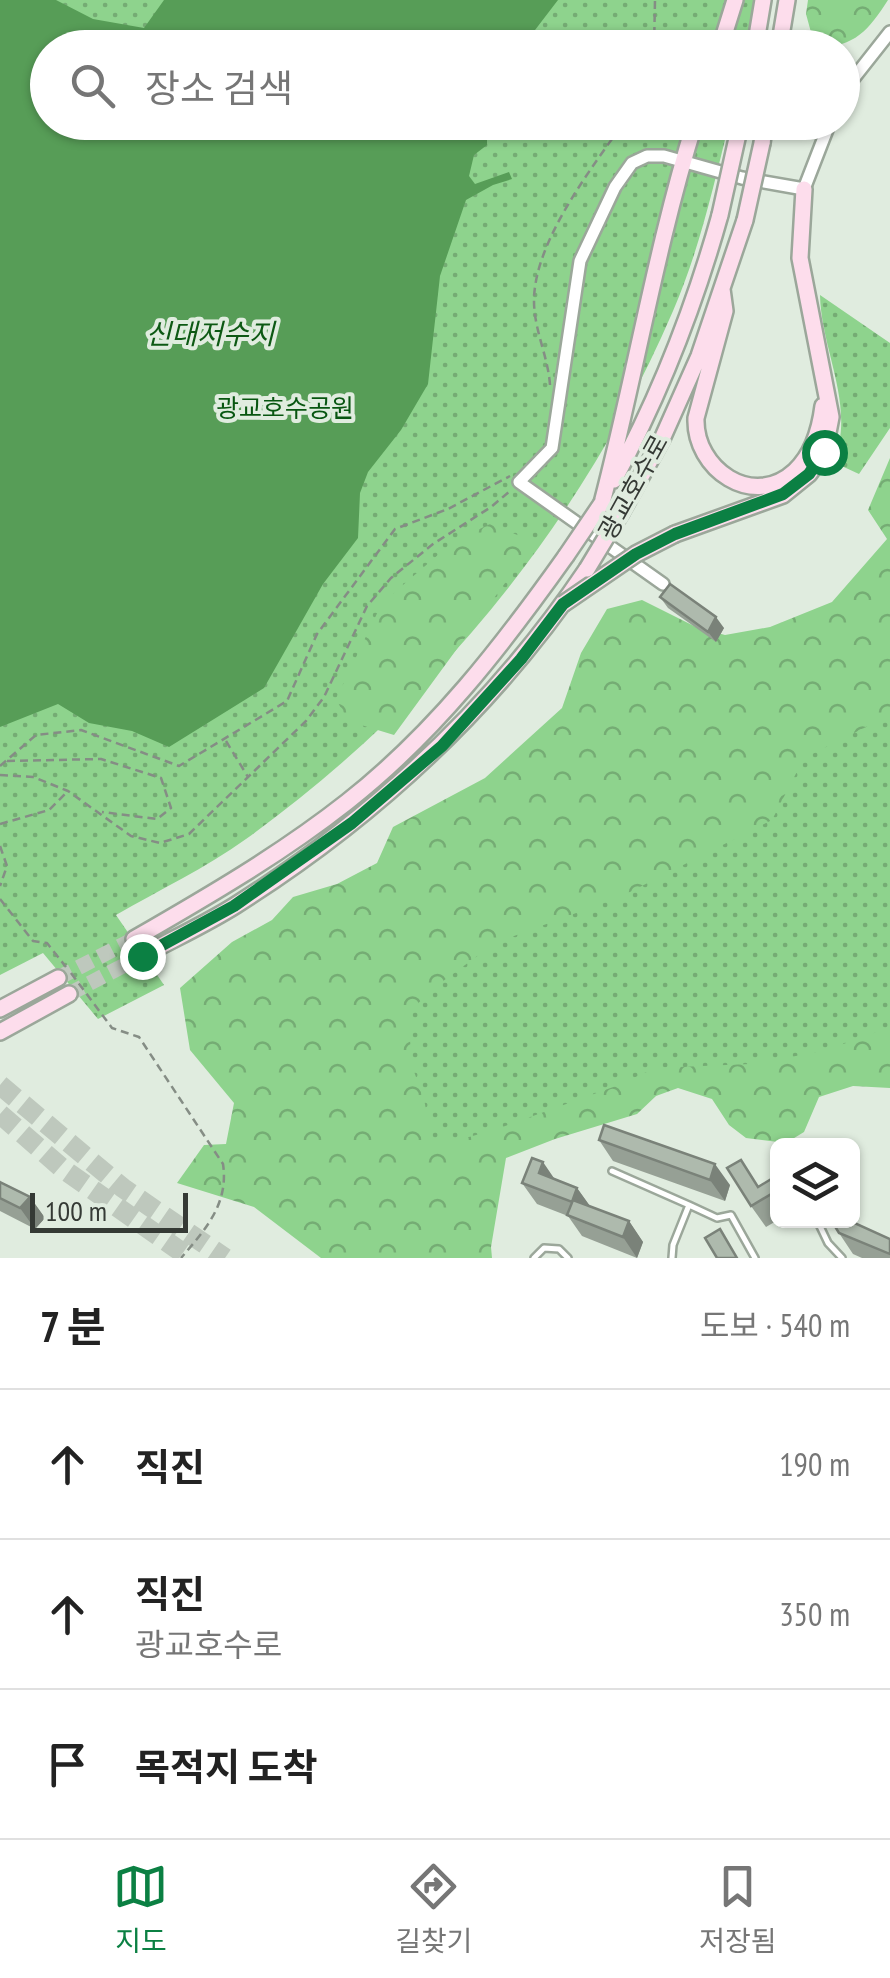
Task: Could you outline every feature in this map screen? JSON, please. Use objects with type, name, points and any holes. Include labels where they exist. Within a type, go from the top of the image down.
[{"type":"main road","points":[[726,30],[735,0]]},
{"type":"main road","points":[[758,30],[764,0]]},
{"type":"main road","points":[[782,30],[788,0]]},
{"type":"main road","points":[[602,503],[690,140]]},
{"type":"main road","name":"광교호수로","points":[[134,939],[220,889],[348,801],[426,730],[504,643],[602,503],[646,422],[680,343],[720,215],[736,140]]},
{"type":"main road","name":"광교호수로","points":[[142,956],[234,906],[376,804],[442,746],[521,659],[563,604],[662,439],[699,356],[745,220],[762,140]]},
{"type":"main road","points":[[563,604],[636,554],[675,534],[783,494],[809,474],[824,452],[832,417],[800,258],[804,190]]},
{"type":"main road","points":[[722,289],[725,312],[696,418],[701,452],[713,468],[746,485],[782,481],[796,470],[815,444],[825,392]]},
{"type":"main road","points":[[0,1010],[58,978]]},
{"type":"main road","points":[[0,1032],[69,994]]},
{"type":"street","points":[[860,70],[890,32]]},
{"type":"street","points":[[663,584],[517,478],[552,448],[580,261],[615,187],[632,163],[648,156],[804,190],[823,140]]},
{"type":"lane","points":[[612,1172],[717,1218],[731,1216],[756,1258]]},
{"type":"lane","points":[[672,1258],[673,1245],[689,1205]]},
{"type":"lane","points":[[821,1228],[842,1258]]},
{"type":"lane","points":[[534,1258],[544,1248],[559,1249],[568,1258]]},
{"type":"path","points":[[654,30],[655,0]]},
{"type":"path","points":[[550,394],[548,365],[534,309],[542,260],[558,223],[612,140]]},
{"type":"path","points":[[0,766],[36,735],[80,730],[180,766],[287,700],[317,634],[394,529],[517,478]]},
{"type":"path","points":[[0,775],[33,777],[68,791],[130,836],[160,843],[189,834],[306,721],[324,697],[367,606],[391,578],[432,544],[492,508],[517,478]]},
{"type":"path","points":[[225,740],[249,779]]},
{"type":"path","points":[[6,761],[101,759],[161,778],[171,808],[158,820],[99,812]]},
{"type":"path","points":[[0,824],[49,810],[68,791]]},
{"type":"path","points":[[0,846],[6,866],[0,886]]},
{"type":"path","points":[[0,898],[33,941],[47,943],[112,1028],[139,1038],[223,1164],[225,1179],[214,1219],[181,1258]]},
{"type":"green space","name":"광교호수공원","points":[[0,0],[755,0],[751,30],[30,30],[30,140],[725,140],[682,288],[636,389],[594,464],[496,604],[379,729],[314,786],[231,850],[116,915],[164,985],[98,1019],[43,953],[0,975]]},
{"type":"green space","points":[[808,0],[888,0],[860,35],[860,30],[810,30],[806,14]]},
{"type":"green space","points":[[820,295],[890,343],[890,428],[859,474],[833,462],[839,442],[840,400]]},
{"type":"green space","points":[[890,458],[890,715],[804,758],[772,820],[622,896],[495,943],[435,987],[408,1013],[412,1066],[424,1099],[431,1137],[451,1142],[616,1086],[655,1068],[750,1064],[824,1051],[890,1027],[890,1088],[853,1086],[819,1097],[804,1132],[794,1138],[770,1141],[746,1138],[729,1125],[712,1099],[678,1088],[656,1096],[637,1114],[506,1158],[492,1258],[321,1258],[254,1207],[177,1183],[204,1145],[226,1144],[234,1103],[190,1050],[180,988],[232,942],[272,920],[293,897],[337,884],[377,863],[393,827],[485,778],[562,708],[581,653],[607,609],[642,600],[696,627],[725,635],[770,627],[832,602],[887,539],[868,510]]},
{"type":"green space","points":[[490,524],[535,542],[394,735],[348,721],[336,699],[382,603],[453,542]]},
{"type":"green space","points":[[890,561],[890,1050],[718,1095],[675,1085],[416,1178],[376,1027],[779,648]]},
{"type":"water","name":"신대저수지","points":[[0,0],[56,0],[93,19],[144,28],[164,0],[558,0],[535,30],[30,30],[30,140],[487,140],[487,145],[474,155],[469,176],[475,184],[509,172],[512,179],[466,200],[440,276],[428,384],[401,430],[368,472],[360,493],[358,538],[323,584],[264,688],[169,747],[132,731],[89,723],[58,704],[0,727]]},
{"type":"building","points":[[670,584],[716,617],[708,632],[660,597]]},
{"type":"building","points":[[604,1125],[715,1164],[710,1180],[599,1140]]},
{"type":"building","points":[[532,1158],[543,1162],[539,1173],[577,1188],[572,1202],[522,1183]]},
{"type":"building","points":[[741,1160],[758,1187],[770,1180],[770,1195],[751,1206],[727,1168]]},
{"type":"building","points":[[0,1182],[30,1197],[20,1208],[0,1198]]},
{"type":"building","points":[[573,1200],[629,1221],[623,1237],[567,1215]]},
{"type":"building","points":[[860,1225],[890,1239],[890,1254],[839,1233],[836,1228]]},
{"type":"building","points":[[720,1229],[737,1258],[717,1258],[705,1238]]},
{"type":"tunnel","points":[[58,978],[134,939]]},
{"type":"tunnel","points":[[69,994],[142,956]]},
{"type":"tunnel","points":[[0,1085],[123,1188],[225,1258]]},
{"type":"tunnel","points":[[0,1114],[63,1169],[190,1258]]},
{"type":"route","points":[[142,956],[234,906],[296,865],[400,784],[483,702],[563,604],[636,554],[675,534],[783,494],[809,474],[824,452]]}]
